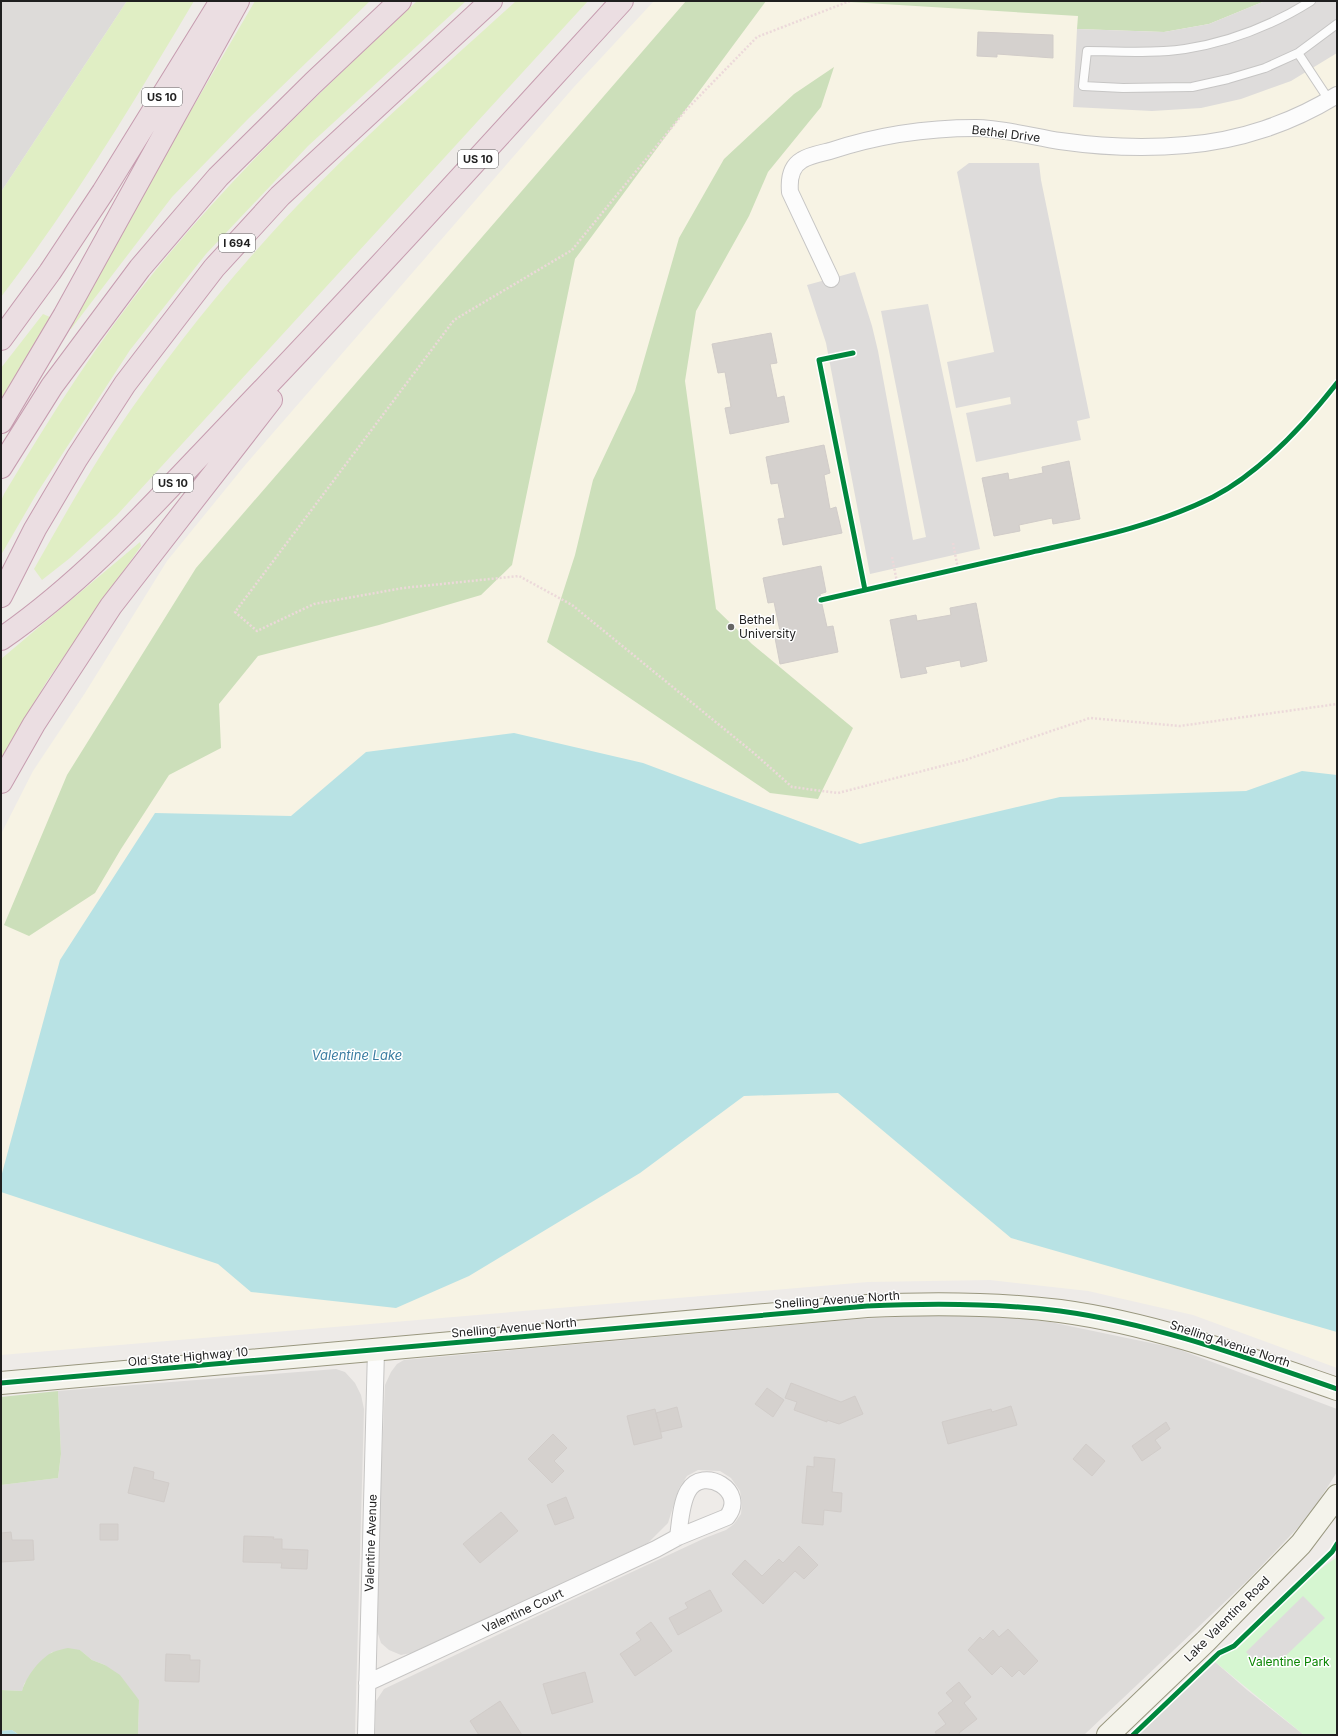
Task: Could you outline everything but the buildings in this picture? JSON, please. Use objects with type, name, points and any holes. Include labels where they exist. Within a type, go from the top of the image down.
[{"type":"highway","name":"US 10","points":[[1,339],[50,272],[99,198],[221,1]]},
{"type":"highway","points":[[1,422],[64,316],[238,1]]},
{"type":"highway","points":[[1,467],[52,386],[140,268],[192,207],[218,177],[307,88],[400,1]]},
{"type":"highway","name":"I 694","points":[[1,596],[35,529],[77,458],[125,384],[214,268],[280,196],[491,1]]},
{"type":"highway","name":"US 10","points":[[1,639],[70,587],[153,504],[334,316],[622,1]]},
{"type":"highway","points":[[1,782],[42,710],[111,606],[334,316]]},
{"type":"street","name":"Bethel Drive","points":[[831,279],[790,192],[789,181],[792,171],[801,160],[870,138],[906,132],[978,128],[1094,146],[1128,147],[1187,145],[1225,139],[1278,124],[1333,98]]},
{"type":"street","name":"Snelling Avenue North","points":[[376,1350],[867,1306],[950,1303],[1062,1312],[1117,1322],[1176,1336],[1337,1389]]},
{"type":"street","name":"Old State Highway 10","points":[[1,1383],[376,1350]]},
{"type":"street","name":"Valentine Avenue","points":[[366,1735],[376,1350]]},
{"type":"street","name":"Lake Valentine Road","points":[[1108,1735],[1206,1641],[1301,1544],[1337,1496]]},
{"type":"street","name":"Valentine Court","points":[[367,1683],[656,1549],[678,1537]]},
{"type":"lane","points":[[1311,1],[1292,13],[1237,37],[1184,49],[1087,51],[1084,86],[1130,88],[1192,87],[1265,68],[1298,53],[1337,24]]},
{"type":"lane","points":[[1298,53],[1333,98]]},
{"type":"path","points":[[850,1],[758,37],[686,110],[572,250],[454,320],[236,612],[257,631],[314,604],[403,588],[519,576],[572,605],[755,754],[792,787],[838,793],[964,760],[1090,718],[1180,726],[1337,704]]},
{"type":"path","points":[[821,600],[1094,538],[1157,520],[1213,496],[1246,476],[1273,454],[1337,383]]},
{"type":"path","points":[[953,543],[958,569]]},
{"type":"path","points":[[892,557],[897,582]]},
{"type":"shaded area","points":[[1,1],[127,1],[1,192]]},
{"type":"shaded area","name":"Bethel University","points":[[654,1],[1337,1],[1337,1368],[1193,1315],[1088,1291],[990,1280],[868,1282],[1,1355],[1,834],[33,771],[85,693],[167,561],[246,464],[574,87]]},
{"type":"shaded area","points":[[1265,1],[1337,1],[1337,53],[1291,81],[1241,99],[1201,108],[1152,111],[1073,107],[1077,29],[1164,32],[1209,24]]},
{"type":"shaded area","points":[[969,163],[1039,163],[1041,180],[1090,418],[1077,421],[1081,440],[976,462],[966,413],[1011,404],[1010,397],[956,408],[947,362],[994,352],[957,172]]},
{"type":"shaded area","points":[[855,272],[872,326],[878,351],[913,540],[926,537],[881,311],[928,304],[980,549],[870,574],[826,343],[807,285]]},
{"type":"shaded area","points":[[959,1314],[999,1316],[1050,1322],[1175,1348],[1337,1409],[1337,1472],[1309,1516],[1248,1580],[1084,1735],[375,1735],[376,1701],[384,1689],[705,1538],[726,1530],[734,1524],[741,1514],[742,1503],[740,1491],[731,1478],[720,1471],[698,1470],[687,1476],[679,1488],[668,1523],[648,1543],[416,1652],[401,1655],[389,1650],[381,1643],[375,1625],[385,1385],[391,1372],[397,1364],[404,1360],[858,1319]]},
{"type":"shaded area","points":[[336,1369],[345,1372],[355,1383],[361,1395],[364,1409],[355,1735],[138,1735],[139,1700],[105,1665],[92,1660],[80,1650],[52,1652],[38,1665],[24,1684],[22,1691],[1,1690],[1,1485],[58,1478],[61,1454],[58,1391]]},
{"type":"shaded area","points":[[1303,1596],[1325,1618],[1272,1669],[1263,1661],[1257,1663],[1246,1652]]},
{"type":"shaded area","points":[[1214,1661],[1247,1690],[1304,1735],[1137,1735]]},
{"type":"green space","points":[[127,1],[194,1],[149,77],[78,189],[1,297],[1,192]]},
{"type":"green space","points":[[255,1],[370,1],[247,120],[172,197],[71,329],[65,326]]},
{"type":"green space","points":[[417,1],[466,1],[308,146],[206,254],[130,350],[37,493],[1,555],[1,501],[4,494],[75,380],[134,298],[185,235],[249,165],[315,98]]},
{"type":"green space","points":[[516,1],[588,1],[117,515],[70,558],[42,580],[34,569],[94,466],[151,381],[209,306],[270,235],[359,144]]},
{"type":"green space","points":[[686,1],[766,1],[575,259],[512,565],[481,595],[379,625],[258,656],[219,704],[221,748],[169,775],[121,849],[95,893],[29,936],[4,925],[67,775],[196,568]]},
{"type":"green space","points":[[1265,1],[1209,24],[1164,32],[1077,29],[1078,16],[850,2]]},
{"type":"green space","points":[[834,67],[821,107],[768,172],[749,216],[696,311],[685,381],[716,609],[752,644],[853,728],[818,799],[770,793],[547,642],[575,555],[593,480],[635,391],[679,238],[724,159],[794,94]]},
{"type":"green space","points":[[43,314],[52,318],[1,400],[1,368]]},
{"type":"green space","points":[[140,542],[141,546],[47,681],[1,759],[1,659]]},
{"type":"green space","points":[[58,1391],[61,1454],[58,1478],[1,1485],[1,1397]]},
{"type":"green space","name":"Valentine Park","points":[[1337,1557],[1337,1735],[1304,1735],[1214,1661],[1221,1655],[1233,1650],[1311,1576]]},
{"type":"green space","points":[[68,1648],[80,1650],[92,1660],[105,1665],[120,1675],[139,1700],[138,1735],[19,1735],[12,1730],[1,1731],[1,1690],[22,1691],[30,1674],[43,1659],[53,1652]]},
{"type":"water","name":"Valentine Lake","points":[[514,733],[643,763],[860,844],[1060,797],[1246,791],[1302,771],[1337,775],[1337,1332],[1011,1238],[838,1093],[744,1096],[640,1173],[469,1276],[396,1308],[251,1292],[218,1264],[1,1192],[1,1177],[60,960],[155,813],[291,816],[366,752]]},
{"type":"water","points":[[12,1730],[19,1735],[1,1735],[1,1731]]},
{"type":"cycle path","points":[[853,353],[819,360],[865,590]]},
{"type":"cycle path","points":[[821,600],[1122,531],[1191,507],[1231,487],[1265,461],[1296,431],[1337,383]]},
{"type":"cycle path","points":[[1,1383],[867,1306],[940,1304],[1036,1308],[1131,1324],[1201,1343],[1337,1389]]},
{"type":"cycle path","points":[[1133,1735],[1219,1653],[1234,1646],[1332,1552],[1337,1544]]},
{"type":"place","name":"Bethel University","points":[[731,627]]}]
